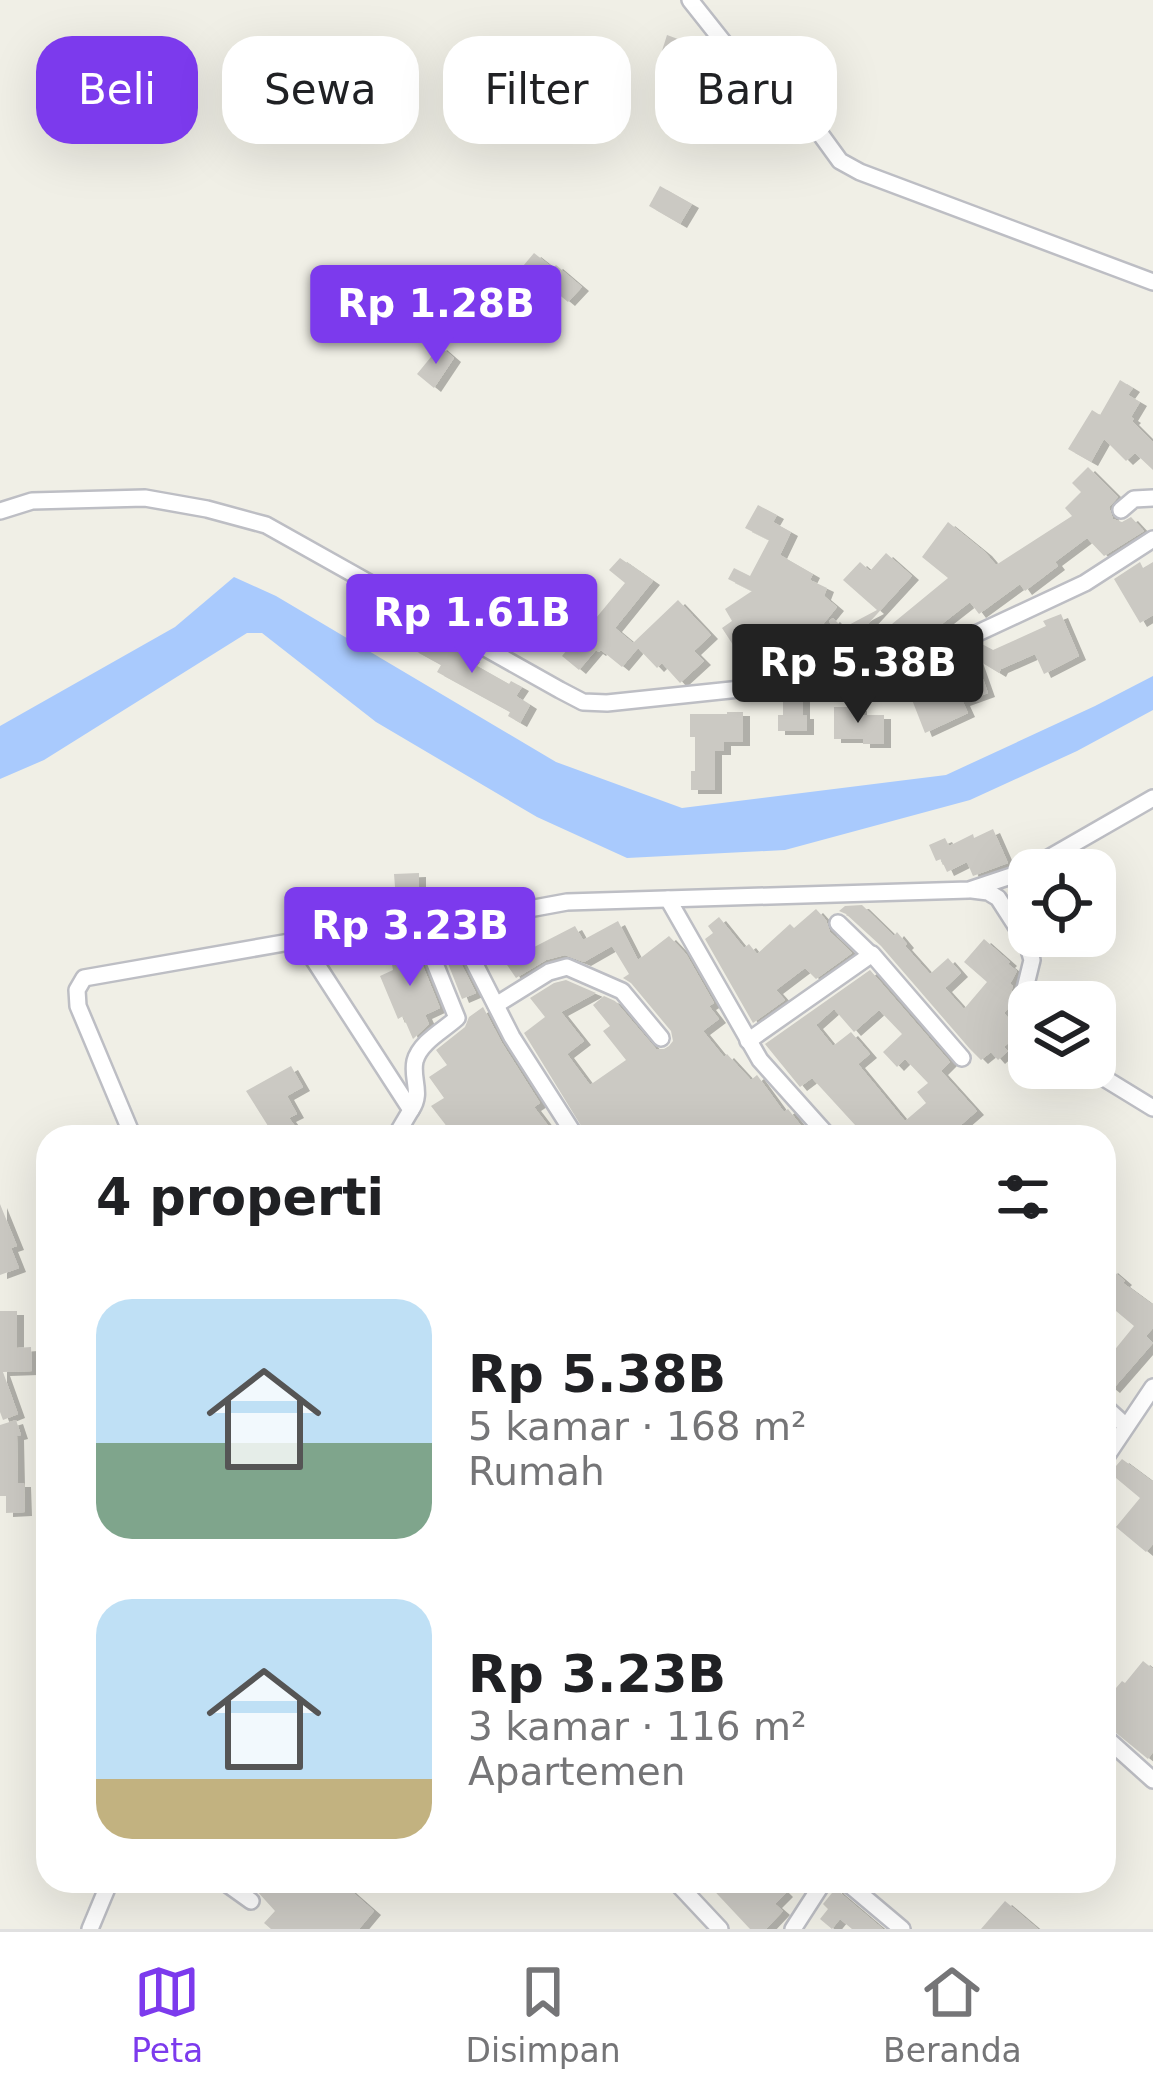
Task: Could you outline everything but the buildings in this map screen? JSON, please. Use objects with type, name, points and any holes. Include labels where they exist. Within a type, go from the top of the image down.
[{"type":"street","points":[[690,0],[732,53],[753,47],[760,51],[840,161],[1153,281]]},
{"type":"street","points":[[0,511],[32,501],[145,498],[266,525],[560,690],[583,702],[607,703],[892,673],[1085,583],[1153,539]]},
{"type":"street","points":[[1120,510],[1134,499],[1153,498]]},
{"type":"street","points":[[969,890],[1026,871],[1153,798]]},
{"type":"street","points":[[128,1125],[79,1006],[77,990],[84,978],[301,940],[421,929],[458,931],[518,911],[567,902],[969,890],[998,898],[1027,943],[1033,960],[1027,981]]},
{"type":"street","points":[[668,899],[748,1041],[781,1087],[817,1125]]},
{"type":"street","points":[[838,922],[874,955],[962,1058]]},
{"type":"street","points":[[402,1125],[418,1101],[414,1064],[430,1040],[457,1018],[421,929]]},
{"type":"street","points":[[458,931],[512,1036],[568,1125]]},
{"type":"street","points":[[301,940],[411,1110]]},
{"type":"street","points":[[748,1041],[870,955]]},
{"type":"street","points":[[496,1005],[549,972],[567,967],[622,991],[661,1038]]},
{"type":"street","points":[[1116,1085],[1153,1108]]},
{"type":"street","points":[[1116,1441],[1153,1387]]},
{"type":"street","points":[[1116,1417],[1126,1426]]},
{"type":"street","points":[[1116,1747],[1153,1780]]},
{"type":"street","points":[[90,1929],[105,1893]]},
{"type":"street","points":[[240,1893],[251,1901]]},
{"type":"street","points":[[686,1893],[720,1929]]},
{"type":"street","points":[[793,1929],[816,1893]]},
{"type":"street","points":[[859,1893],[902,1929]]},
{"type":"water","points":[[234,577],[276,596],[556,762],[682,808],[946,775],[1153,676],[1153,710],[970,800],[785,850],[627,858],[537,817],[376,722],[262,633],[247,633],[44,760],[0,779],[0,726],[175,627]]}]
